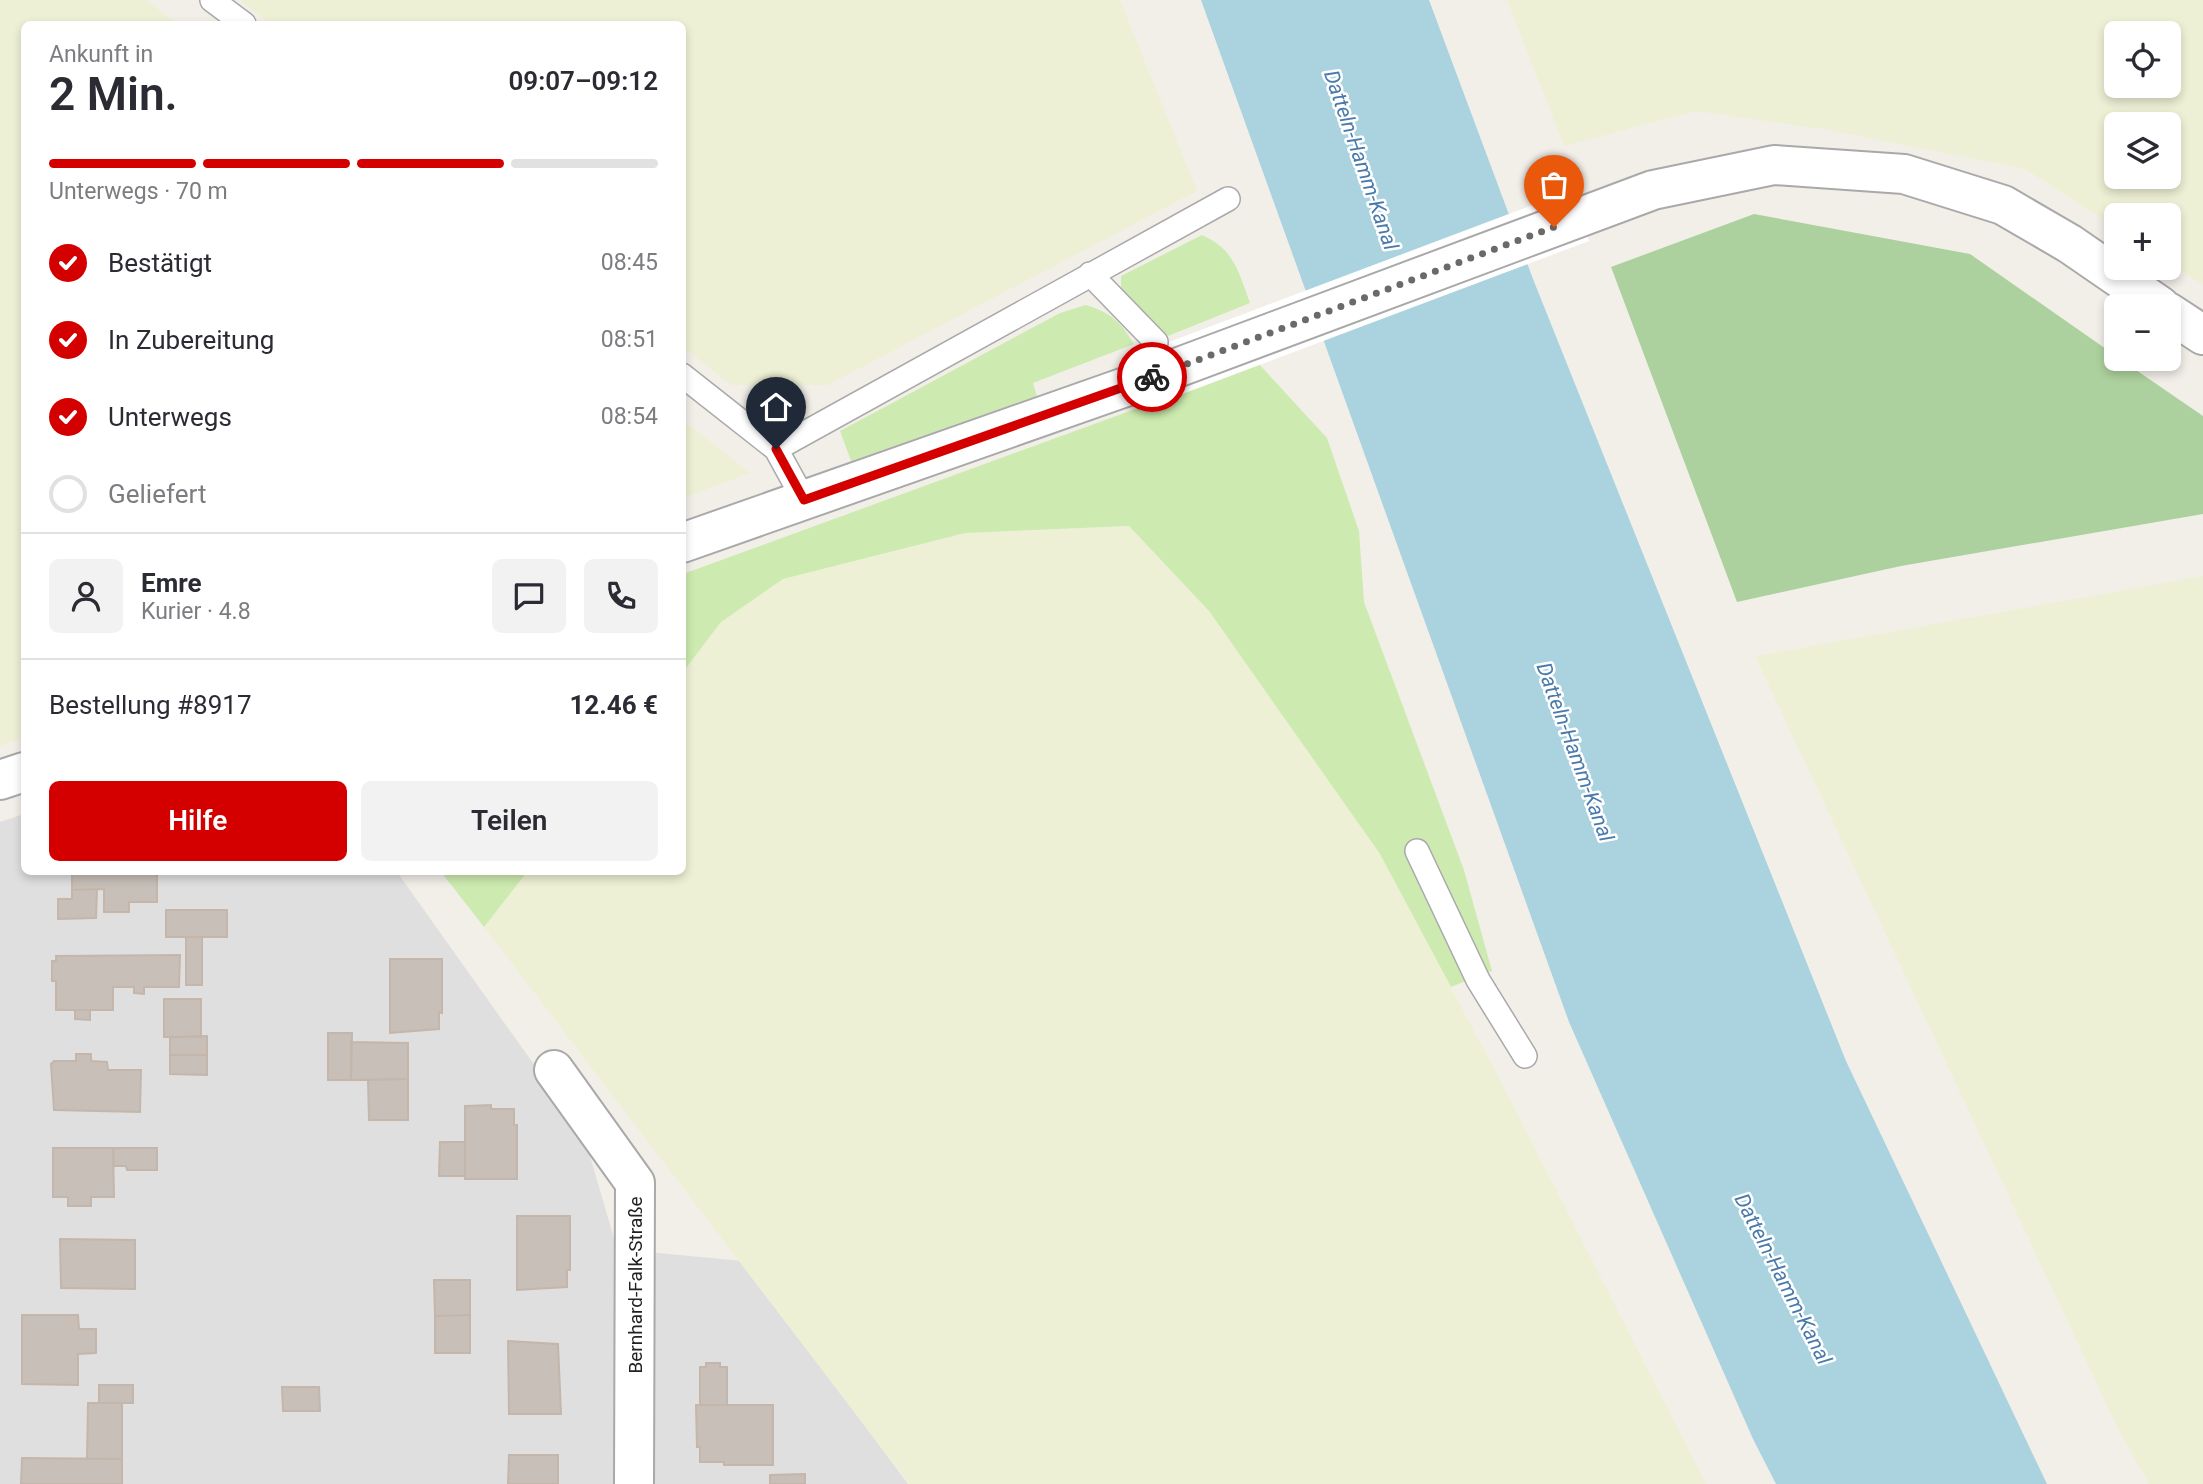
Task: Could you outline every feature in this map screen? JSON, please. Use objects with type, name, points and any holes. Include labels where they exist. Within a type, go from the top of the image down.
[{"type":"street","points":[[686,542],[1131,385],[1653,190],[1774,166],[1904,174],[2003,205],[2070,244],[2143,294]]},
{"type":"street","points":[[2181,321],[2203,335]]},
{"type":"street","points":[[0,780],[21,773]]},
{"type":"street","name":"Bernhard-Falk-Straße","points":[[554,1070],[635,1183],[634,1484]]},
{"type":"lane","points":[[212,0],[240,21]]},
{"type":"lane","points":[[776,449],[1228,199]]},
{"type":"lane","points":[[1090,274],[1156,342]]},
{"type":"lane","points":[[686,378],[776,449],[804,500]]},
{"type":"lane","points":[[1417,851],[1478,980],[1525,1056]]},
{"type":"shaded area","points":[[21,815],[21,875],[399,875],[584,1135],[617,1249],[742,1261],[908,1484],[0,1484],[0,822]]},
{"type":"green space","points":[[0,0],[146,0],[174,21],[21,21],[21,738],[0,746]]},
{"type":"green space","points":[[240,0],[1120,0],[1197,191],[828,385],[731,385],[686,349],[686,21],[267,21]]},
{"type":"green space","points":[[1507,0],[2203,0],[2203,285],[2181,271],[2181,203],[2104,203],[2104,220],[2025,169],[1829,130],[1696,111],[1564,146]]},
{"type":"green space","points":[[1754,214],[1970,254],[2104,348],[2104,371],[2137,371],[2203,416],[2203,514],[1901,566],[1737,602],[1611,267]]},
{"type":"green space","points":[[1202,235],[1222,247],[1229,255],[1250,303],[1168,336],[1121,289],[1121,276]]},
{"type":"green space","points":[[1086,305],[1114,319],[1134,344],[1033,383],[1037,396],[851,461],[840,431],[1060,313]]},
{"type":"green space","points":[[1259,364],[1327,438],[1359,531],[1364,602],[1464,870],[1492,971],[1485,974],[1427,852],[1406,847],[1468,980],[1451,987],[1380,854],[1209,611],[1129,526],[965,533],[783,579],[721,622],[686,668],[686,573]]},
{"type":"green space","points":[[686,422],[750,473],[686,497]]},
{"type":"green space","points":[[1129,526],[1209,611],[1380,854],[1508,1095],[1706,1484],[909,1484],[484,927],[525,875],[686,875],[686,668],[721,622],[783,579],[965,533]]},
{"type":"green space","points":[[2203,576],[2203,1484],[2149,1484],[2119,1431],[1755,656]]},
{"type":"green space","points":[[443,875],[525,875],[484,927]]},
{"type":"water","name":"Datteln-Hamm-Kanal","points":[[1201,0],[1429,0],[1533,279],[1846,1061],[2047,1484],[1776,1484],[1753,1439],[1569,1022]]},
{"type":"pier","points":[[1570,191],[1589,241],[1140,410],[1121,360]]},
{"type":"building","points":[[72,875],[157,875],[157,902],[129,902],[129,912],[104,912],[104,889],[72,890]]},
{"type":"building","points":[[97,889],[96,918],[58,919],[58,899],[72,899],[72,890]]},
{"type":"building","points":[[166,910],[227,910],[227,937],[166,937]]},
{"type":"building","points":[[186,937],[202,937],[202,985],[186,985]]},
{"type":"building","points":[[180,955],[179,987],[144,987],[144,994],[134,993],[134,987],[113,987],[113,1010],[56,1010],[56,981],[52,981],[52,961],[56,961],[56,956]]},
{"type":"building","points":[[390,959],[442,959],[442,1013],[439,1012],[439,1029],[390,1033]]},
{"type":"building","points":[[164,999],[201,999],[201,1037],[164,1037]]},
{"type":"building","points":[[75,1010],[90,1010],[90,1020],[75,1019]]},
{"type":"building","points":[[328,1033],[352,1033],[351,1080],[328,1080]]},
{"type":"building","points":[[207,1036],[207,1055],[170,1055],[170,1037]]},
{"type":"building","points":[[351,1042],[408,1043],[408,1079],[351,1080]]},
{"type":"building","points":[[76,1054],[91,1054],[91,1061],[107,1062],[108,1070],[141,1070],[140,1112],[54,1110],[51,1064],[54,1061],[76,1061]]},
{"type":"building","points":[[170,1055],[207,1055],[207,1075],[170,1074]]},
{"type":"building","points":[[408,1079],[408,1120],[369,1120],[368,1080]]},
{"type":"building","points":[[491,1105],[491,1109],[514,1109],[514,1125],[517,1125],[517,1179],[465,1179],[465,1106]]},
{"type":"building","points":[[440,1142],[465,1142],[465,1176],[439,1176]]},
{"type":"building","points":[[53,1148],[113,1148],[114,1197],[91,1197],[91,1206],[68,1206],[68,1197],[53,1197]]},
{"type":"building","points":[[113,1148],[157,1148],[157,1170],[127,1170],[126,1166],[114,1166]]},
{"type":"building","points":[[517,1216],[570,1216],[570,1270],[567,1270],[567,1287],[517,1290]]},
{"type":"building","points":[[60,1239],[135,1240],[135,1289],[61,1288]]},
{"type":"building","points":[[434,1280],[470,1280],[470,1315],[435,1316]]},
{"type":"building","points":[[22,1315],[78,1315],[79,1329],[96,1329],[96,1353],[78,1354],[78,1385],[22,1384]]},
{"type":"building","points":[[470,1315],[470,1353],[435,1353],[435,1316]]},
{"type":"building","points":[[508,1341],[558,1344],[561,1414],[509,1414]]},
{"type":"building","points":[[706,1363],[720,1363],[720,1367],[727,1367],[727,1405],[700,1405],[700,1367],[706,1367]]},
{"type":"building","points":[[99,1385],[133,1385],[133,1403],[99,1403]]},
{"type":"building","points":[[282,1387],[319,1387],[320,1411],[283,1411]]},
{"type":"building","points":[[88,1403],[122,1403],[122,1459],[87,1459]]},
{"type":"building","points":[[696,1405],[773,1405],[773,1465],[700,1462]]},
{"type":"building","points":[[509,1455],[558,1455],[558,1484],[508,1484]]},
{"type":"building","points":[[22,1458],[122,1459],[122,1484],[21,1484]]},
{"type":"building","points":[[805,1474],[805,1484],[770,1484],[770,1475]]},
{"type":"way so far","points":[[1152,377],[1554,227]]},
{"type":"route","points":[[776,449],[804,500],[1152,377]]}]
